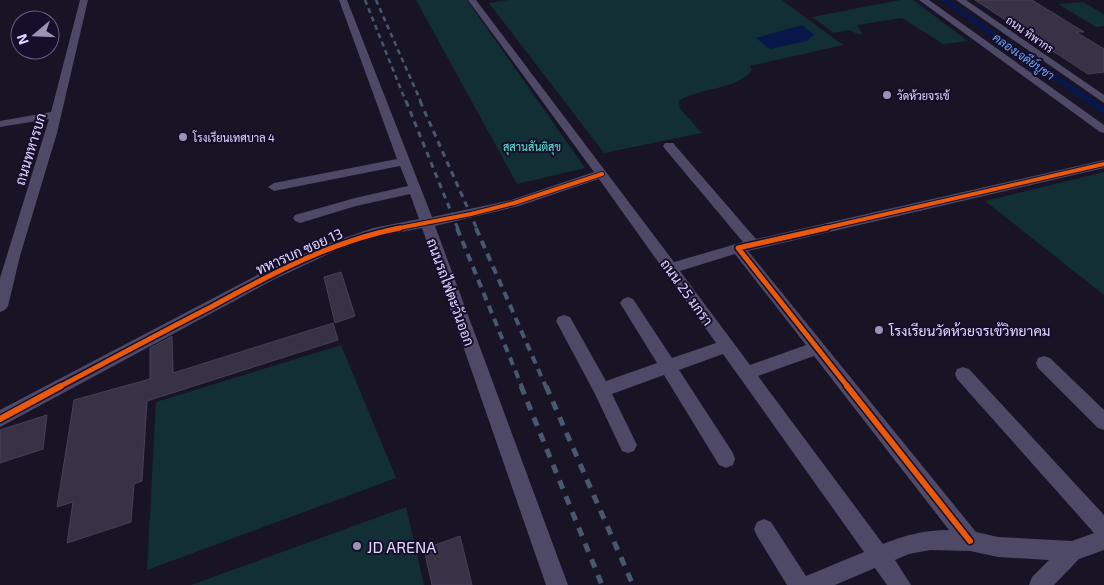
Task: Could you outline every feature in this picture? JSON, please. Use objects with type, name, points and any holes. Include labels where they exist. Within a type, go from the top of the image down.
[{"type":"street","name":"ถนนทหารบก","points":[[0,306],[6,255],[56,114],[84,0]]},
{"type":"street","name":"ถนนรถไฟตะวันออก","points":[[343,0],[415,190],[557,585]]},
{"type":"street","name":"ถนน 25 มกรา","points":[[472,0],[602,174],[900,585]]},
{"type":"street","points":[[923,0],[1104,130]]},
{"type":"street","name":"ถนน ทิพากร","points":[[960,0],[1104,100]]},
{"type":"street","points":[[0,124],[56,114]]},
{"type":"street","points":[[669,146],[746,246],[817,348],[970,541]]},
{"type":"street","points":[[274,186],[404,161]]},
{"type":"street","points":[[670,269],[746,246],[1104,164]]},
{"type":"street","name":"ทหารบก ซอย 13","points":[[0,419],[268,276],[332,247],[373,233],[514,203],[602,174]]},
{"type":"street","points":[[300,218],[355,202],[415,190]]},
{"type":"street","points":[[628,303],[726,459]]},
{"type":"street","points":[[564,321],[602,390],[628,445]]},
{"type":"street","points":[[602,390],[726,346]]},
{"type":"street","points":[[746,373],[817,348]]},
{"type":"street","points":[[1044,363],[1104,422]]},
{"type":"street","points":[[963,374],[1104,530]]},
{"type":"street","points":[[764,530],[799,585]]},
{"type":"street","points":[[810,585],[909,544],[930,540],[970,541],[998,547],[1072,552],[1104,540]]},
{"type":"street","points":[[1040,585],[1072,552]]},
{"type":"green space","name":"สุสานสันติสุข","points":[[416,0],[467,0],[585,168],[517,184]]},
{"type":"green space","points":[[508,0],[782,0],[843,45],[750,66],[752,70],[736,82],[697,93],[679,101],[680,109],[702,133],[604,153],[489,3]]},
{"type":"green space","points":[[900,0],[913,0],[968,41],[943,44],[902,18],[857,25],[862,33],[860,35],[849,30],[834,33],[812,17]]},
{"type":"green space","points":[[1083,2],[1104,14],[1104,26],[1096,27],[1058,4]]},
{"type":"green space","points":[[1104,172],[1104,295],[985,201]]},
{"type":"green space","points":[[341,345],[396,478],[147,570],[156,402]]},
{"type":"green space","name":"JD ARENA","points":[[406,507],[424,585],[191,585]]},
{"type":"shaded area","points":[[802,25],[814,35],[807,41],[770,49],[756,38]]},
{"type":"building","points":[[975,0],[1032,0],[1084,32],[1076,32],[1104,49],[1104,72],[1088,74]]},
{"type":"building","points":[[341,272],[355,316],[335,323],[324,277]]},
{"type":"building","points":[[333,323],[338,340],[147,401],[142,481],[134,484],[131,522],[67,543],[73,502],[57,507],[74,400],[150,379],[150,348],[172,336],[173,373]]},
{"type":"building","points":[[47,415],[43,449],[0,463],[0,430]]},
{"type":"building","points":[[460,536],[472,585],[432,585],[424,549]]},
{"type":"waterway","name":"คลองเจดีย์บูชา","points":[[944,0],[1104,112]]},
{"type":"railway","points":[[365,0],[406,102]]},
{"type":"railway","points":[[376,0],[421,102]]},
{"type":"railway","points":[[406,101],[458,229]]},
{"type":"railway","points":[[420,101],[477,229]]},
{"type":"railway","points":[[457,228],[522,387]]},
{"type":"railway","points":[[476,228],[546,387]]},
{"type":"railway","points":[[521,386],[602,585]]},
{"type":"railway","points":[[546,386],[633,585]]},
{"type":"cycle path","points":[[970,541],[738,248],[1104,164]]},
{"type":"cycle path","points":[[0,419],[268,276],[332,247],[373,233],[471,214],[514,203],[602,174]]},
{"type":"place","name":"วัดห้วยจรเข้","points":[[887,95]]},
{"type":"place","name":"โรงเรียนเทศบาล 4","points":[[183,137]]},
{"type":"place","name":"โรงเรียนวัดห้วยจรเข้วิทยาคม","points":[[879,330]]},
{"type":"place","name":"JD ARENA","points":[[357,546]]}]
